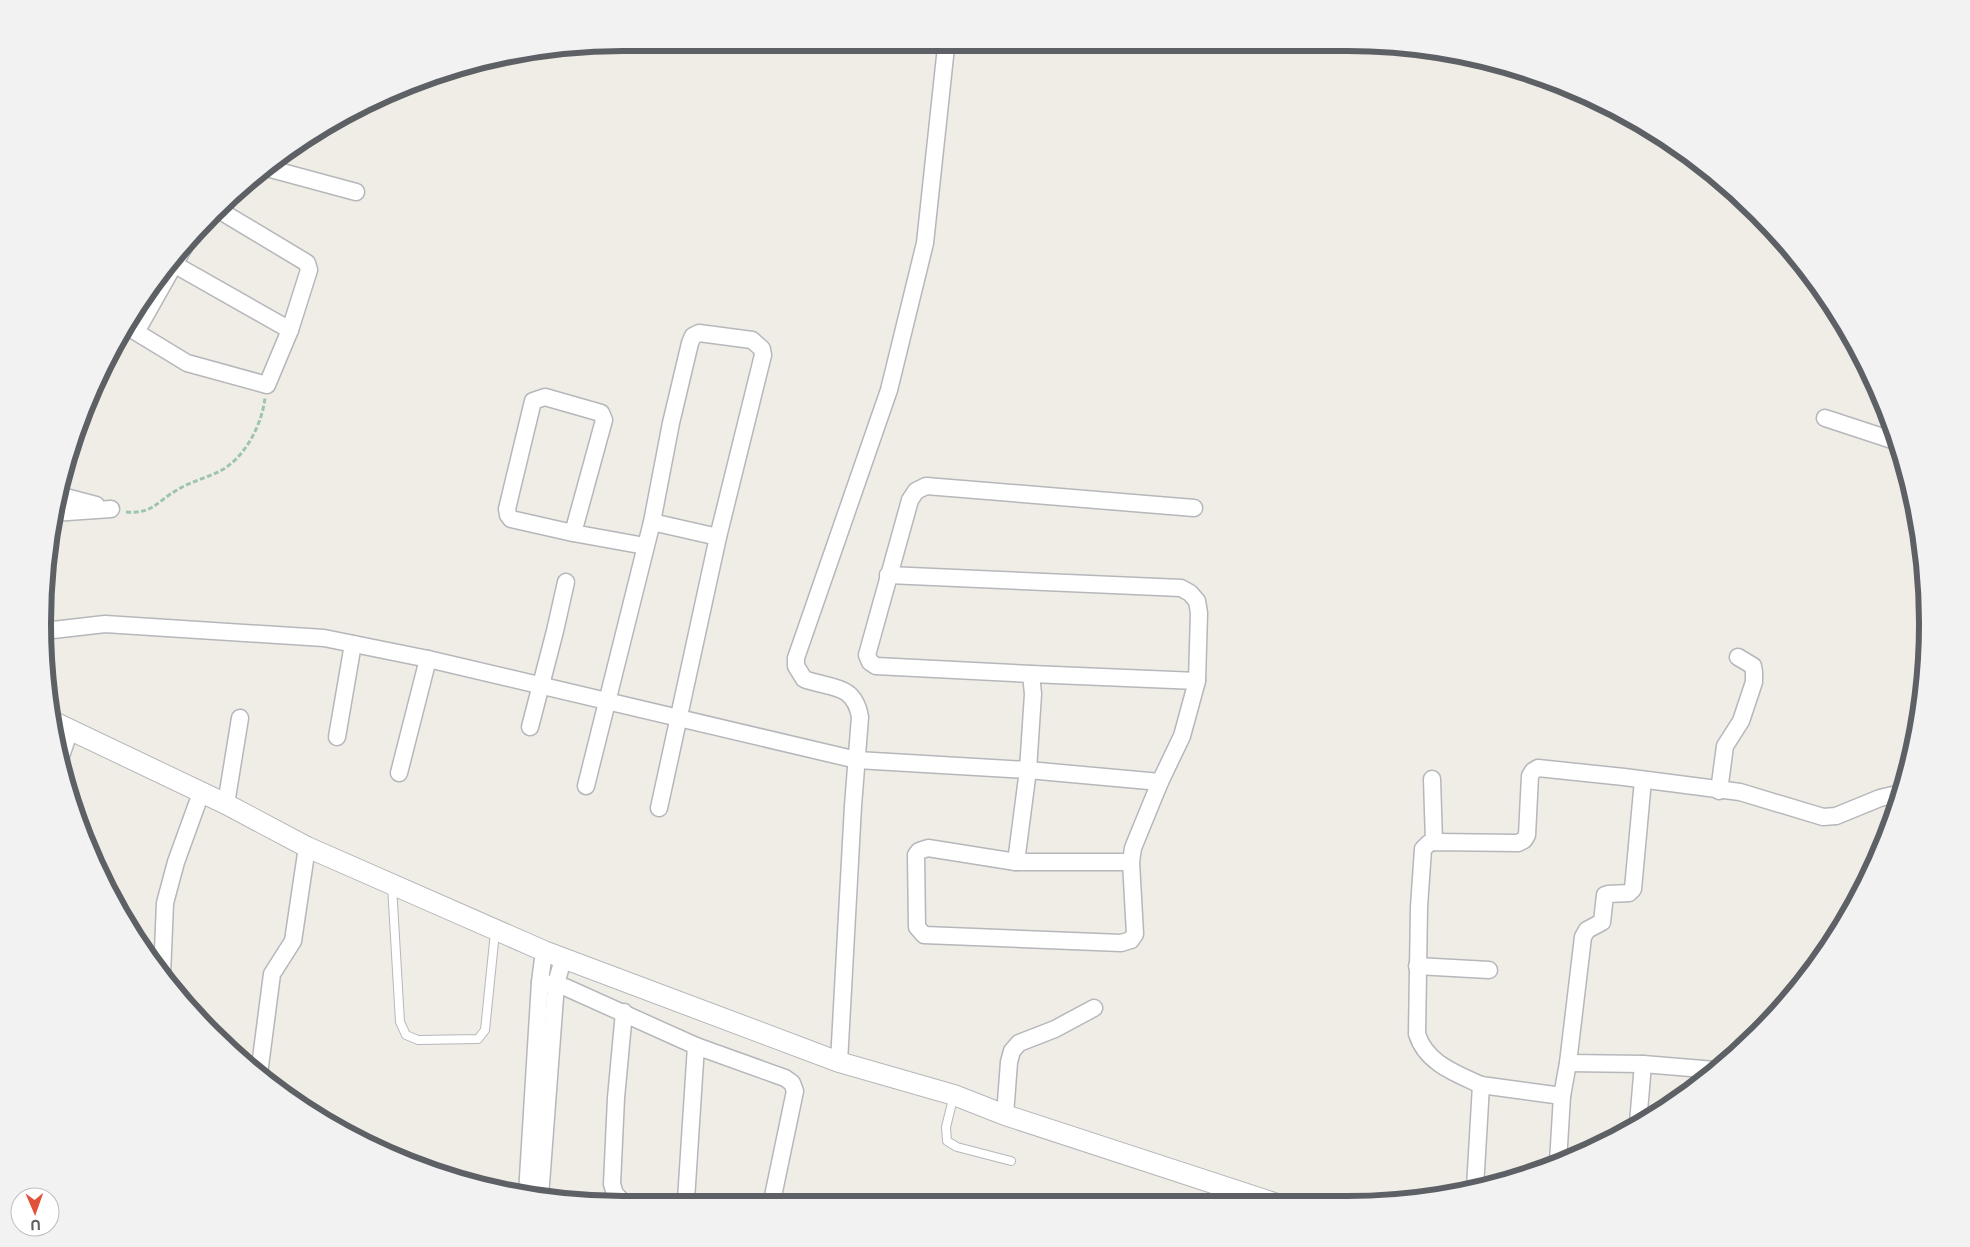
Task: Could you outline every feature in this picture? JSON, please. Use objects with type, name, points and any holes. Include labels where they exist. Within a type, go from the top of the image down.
[{"type":"street","points":[[838,1062],[860,717],[858,703],[852,695],[842,690],[804,679],[796,666],[796,658],[889,390],[925,243],[946,51]]},
{"type":"street","points":[[275,170],[356,192]]},
{"type":"street","points":[[133,329],[187,363],[267,385],[290,330],[309,270],[307,263],[225,214]]},
{"type":"street","points":[[177,266],[290,330]]},
{"type":"street","points":[[147,308],[155,296]]},
{"type":"street","points":[[586,786],[652,522],[671,423],[693,336],[699,333],[752,340],[762,349],[763,355],[718,537],[659,808]]},
{"type":"street","points":[[573,533],[604,420],[601,413],[545,397],[538,398],[533,401],[507,509],[508,515],[511,519],[573,533],[645,546]]},
{"type":"street","points":[[1825,418],[1887,439]]},
{"type":"street","points":[[1194,508],[926,486],[916,491],[910,500],[869,642],[867,655],[870,662],[876,666],[886,667],[1197,681]]},
{"type":"street","points":[[66,497],[110,509]]},
{"type":"street","points":[[62,512],[110,509]]},
{"type":"street","points":[[652,522],[718,537]]},
{"type":"street","points":[[888,575],[1181,588],[1190,593],[1197,601],[1199,613],[1197,681],[1182,736],[1160,782],[1133,848],[1131,862],[1135,934],[1131,940],[1121,943],[924,935],[920,932],[916,920],[916,856],[919,851],[928,848],[1016,862],[1131,862]]},
{"type":"street","points":[[530,727],[566,582]]},
{"type":"street","points":[[51,630],[105,624],[298,636],[354,644],[428,659],[857,760],[1028,770],[1160,782]]},
{"type":"street","points":[[337,737],[354,644]]},
{"type":"street","points":[[1719,790],[1725,746],[1741,721],[1754,682],[1753,666],[1738,657]]},
{"type":"street","points":[[399,773],[428,659]]},
{"type":"street","points":[[1016,862],[1028,770],[1033,694],[1031,674]]},
{"type":"street","points":[[226,804],[240,718]]},
{"type":"street","points":[[63,727],[226,804],[307,847],[544,951],[838,1062],[954,1095],[1005,1115],[1253,1196]]},
{"type":"street","points":[[1562,1096],[1481,1085],[1448,1070],[1435,1061],[1420,1045],[1417,1034],[1417,966],[1423,848],[1429,843],[1434,842],[1518,843],[1524,840],[1527,836],[1530,776],[1538,768],[1719,790],[1757,797],[1823,817],[1836,816],[1892,795]]},
{"type":"street","points":[[1432,779],[1434,842]]},
{"type":"street","points":[[1558,1154],[1562,1096],[1568,1064],[1584,933],[1602,922],[1605,895],[1629,893],[1633,888],[1643,780]]},
{"type":"street","points":[[163,962],[165,903],[176,862],[200,793]]},
{"type":"street","points":[[260,1065],[272,974],[293,941],[307,847]]},
{"type":"street","points":[[540,1190],[548,983],[544,951]]},
{"type":"street","points":[[528,1188],[548,983],[563,958]]},
{"type":"street","points":[[1417,966],[1489,970]]},
{"type":"street","points":[[548,983],[624,1012],[696,1046],[785,1078],[792,1083],[794,1091],[773,1196]]},
{"type":"street","points":[[1005,1115],[1009,1062],[1012,1051],[1019,1043],[1056,1029],[1094,1008]]},
{"type":"street","points":[[617,1196],[612,1184],[616,1098],[624,1012]]},
{"type":"street","points":[[686,1196],[696,1046]]},
{"type":"street","points":[[1568,1064],[1643,1064],[1705,1069]]},
{"type":"street","points":[[1639,1115],[1643,1064]]},
{"type":"street","points":[[1475,1181],[1481,1085]]},
{"type":"lane","points":[[392,884],[400,1022],[406,1035],[418,1040],[478,1039],[485,1030],[495,931]]},
{"type":"lane","points":[[954,1095],[946,1127],[947,1140],[957,1147],[1011,1161]]},
{"type":"path","points":[[110,509],[135,513],[148,511],[176,490],[222,470],[240,456],[256,428],[265,403],[267,385]]}]
